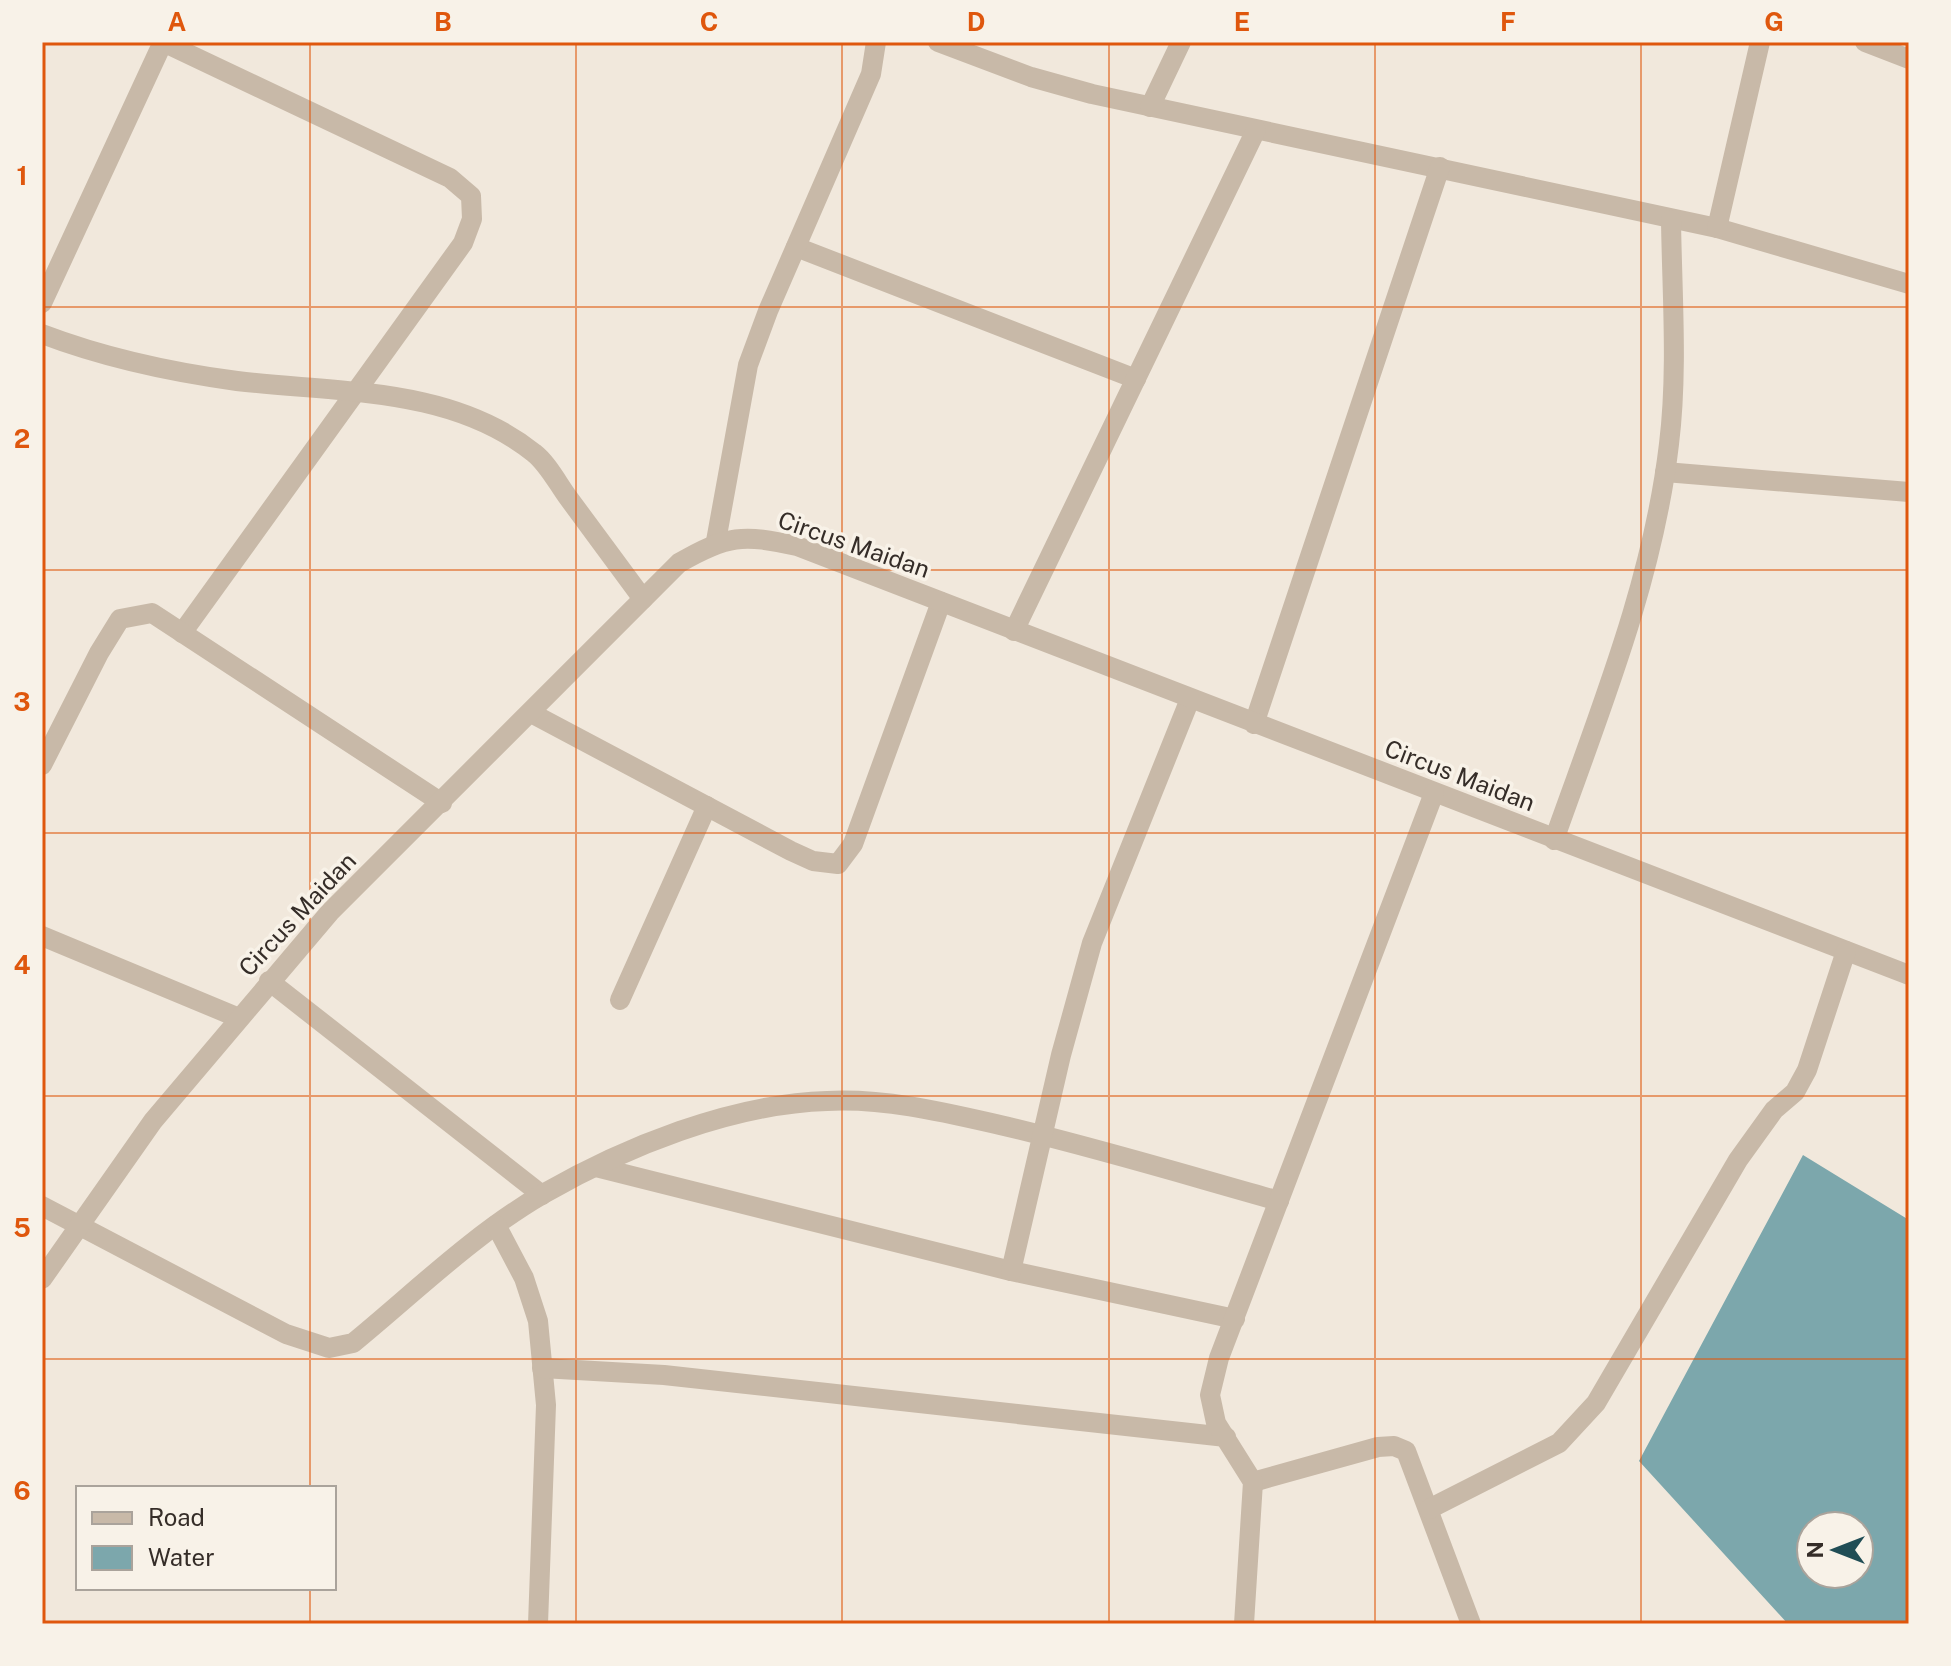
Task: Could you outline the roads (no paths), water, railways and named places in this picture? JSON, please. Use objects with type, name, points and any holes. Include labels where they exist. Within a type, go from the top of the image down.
[{"type":"street","points":[[42,303],[163,42],[450,178],[471,196],[472,219],[463,243],[182,633]]},
{"type":"street","points":[[716,541],[748,365],[871,74],[876,42]]},
{"type":"street","points":[[938,42],[1031,77],[1150,107],[1717,228],[1909,284]]},
{"type":"street","points":[[1150,107],[1181,42]]},
{"type":"street","points":[[1717,228],[1760,42]]},
{"type":"street","points":[[1865,42],[1909,59]]},
{"type":"street","points":[[1014,631],[1256,130]]},
{"type":"street","points":[[1254,724],[1440,167]]},
{"type":"street","points":[[1554,840],[1629,625],[1645,569],[1665,472],[1673,366],[1671,220]]},
{"type":"street","points":[[796,247],[1136,379]]},
{"type":"street","points":[[42,334],[85,351],[141,364],[235,380],[398,397],[452,409],[505,432],[537,455],[643,599]]},
{"type":"street","points":[[1665,472],[1909,492]]},
{"type":"street","name":"Circus Maidan","points":[[42,1279],[153,1121],[330,912],[679,563],[716,541],[757,538],[797,546],[1909,975]]},
{"type":"street","points":[[531,713],[813,861],[838,864],[853,844],[941,602]]},
{"type":"street","points":[[42,765],[99,653],[120,619],[152,613],[442,803]]},
{"type":"street","points":[[1011,1271],[1045,1136],[1061,1055],[1092,943],[1190,699]]},
{"type":"street","points":[[1244,1624],[1253,1482],[1216,1423],[1210,1395],[1235,1319],[1434,793]]},
{"type":"street","points":[[620,1000],[707,806]]},
{"type":"street","points":[[42,936],[239,1018]]},
{"type":"street","points":[[1429,1509],[1559,1443],[1596,1403],[1738,1160],[1774,1110],[1795,1092],[1807,1070],[1846,951]]},
{"type":"street","points":[[269,981],[542,1195]]},
{"type":"street","points":[[42,1206],[82,1224],[286,1334],[329,1348],[353,1343],[496,1225],[542,1195],[671,1133],[768,1108],[826,1101],[874,1102],[934,1111],[1045,1136],[1279,1201]]},
{"type":"street","points":[[596,1167],[1011,1271],[1235,1319]]},
{"type":"street","points":[[496,1225],[524,1278],[538,1321],[545,1420],[538,1624]]},
{"type":"street","points":[[542,1368],[664,1375],[1226,1437]]},
{"type":"street","points":[[1253,1482],[1394,1446],[1406,1451],[1471,1624]]},
{"type":"water","points":[[1803,1155],[1909,1220],[1909,1624],[1788,1624],[1639,1461]]}]
